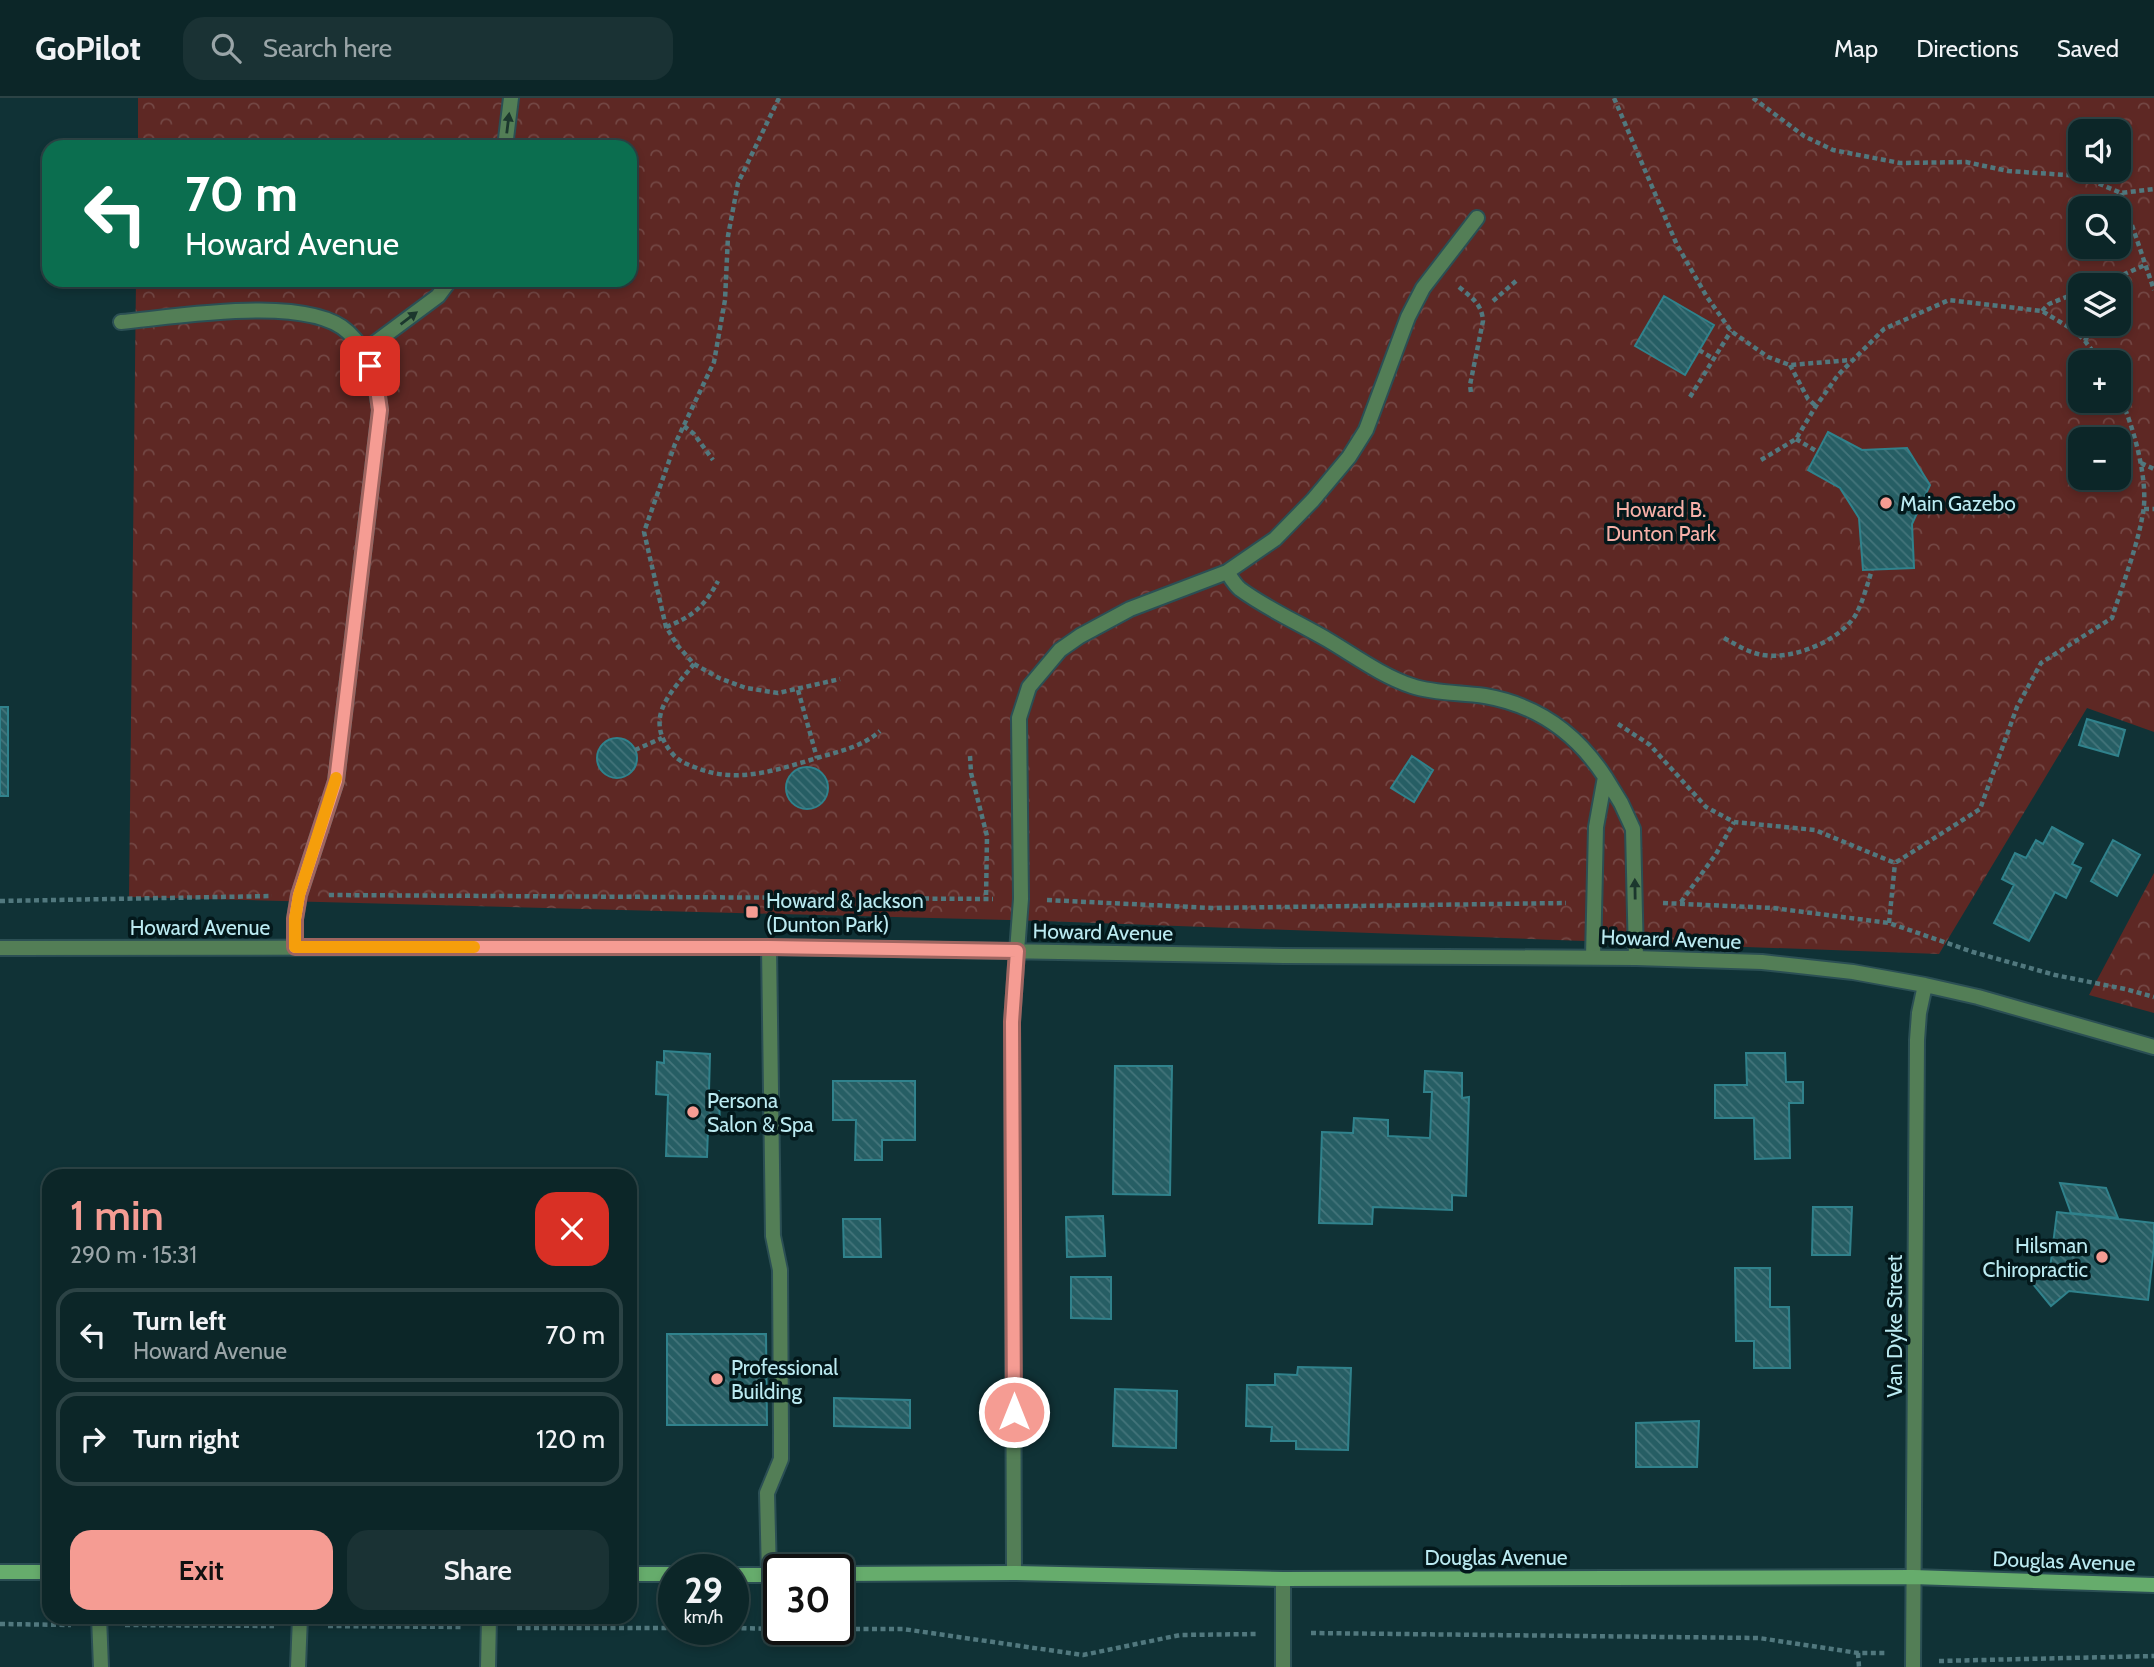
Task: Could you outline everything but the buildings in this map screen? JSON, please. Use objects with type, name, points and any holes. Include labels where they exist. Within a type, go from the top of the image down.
[{"type":"street","points":[[506,140],[510,98]]},
{"type":"street","points":[[1014,1573],[1012,1022],[1021,899],[1019,722],[1029,687],[1060,650],[1080,636],[1130,609],[1227,572],[1275,539],[1313,500],[1349,457],[1366,430],[1408,317],[1423,288],[1477,218]]},
{"type":"street","points":[[364,351],[438,296],[445,287]]},
{"type":"street","points":[[121,322],[267,310],[325,317],[348,331],[364,351],[376,382],[380,410],[336,781],[299,895],[295,919],[295,947]]},
{"type":"street","points":[[1227,572],[1238,587],[1385,674],[1434,692],[1494,698],[1535,711],[1576,740],[1592,757],[1605,777],[1633,830],[1636,958]]},
{"type":"street","points":[[1593,957],[1596,827],[1605,777]]},
{"type":"street","points":[[769,947],[773,1236],[779,1269],[781,1434],[781,1459],[768,1493],[772,1554]]},
{"type":"street","name":"Howard Avenue","points":[[0,948],[769,947],[1593,957],[1762,962],[1853,972],[1925,985],[1978,997],[2154,1047]]},
{"type":"street","name":"Van Dyke Street","points":[[1913,1662],[1917,1040],[1925,985]]},
{"type":"street","points":[[0,1572],[42,1572]]},
{"type":"street","name":"Douglas Avenue","points":[[854,1574],[1014,1573],[1283,1578],[1913,1577],[2154,1586]]},
{"type":"street","points":[[637,1574],[658,1574]]},
{"type":"street","points":[[1283,1578],[1283,1667]]},
{"type":"street","points":[[98,1624],[101,1667]]},
{"type":"street","points":[[298,1667],[299,1624]]},
{"type":"street","points":[[488,1667],[489,1624]]},
{"type":"path","points":[[779,98],[738,183],[728,236],[725,300],[714,362],[684,425],[644,532],[666,627],[694,664],[719,678],[746,688],[778,693],[840,679]]},
{"type":"path","points":[[1614,98],[1677,245],[1707,297],[1731,331],[1768,357],[1790,365],[1852,360]]},
{"type":"path","points":[[1752,98],[1804,136],[1833,150],[1900,163],[1966,162],[2008,171],[2081,176],[2121,193],[2154,189]]},
{"type":"path","points":[[2121,193],[2154,290]]},
{"type":"path","points":[[2128,273],[2145,265]]},
{"type":"path","points":[[1450,280],[1482,310],[1483,321],[1470,385],[1471,393]]},
{"type":"path","points":[[1493,301],[1516,281]]},
{"type":"path","points":[[2042,311],[2049,304],[2068,296]]},
{"type":"path","points":[[1761,460],[1796,439],[1838,375],[1884,330],[1949,300],[2042,311],[2068,327],[2092,350]]},
{"type":"path","points":[[1690,397],[1731,331]]},
{"type":"path","points":[[2085,341],[2087,336]]},
{"type":"path","points":[[1699,350],[1714,359]]},
{"type":"path","points":[[1790,365],[1808,399],[1816,405]]},
{"type":"path","points":[[1895,863],[1980,809],[2017,707],[2041,663],[2112,618],[2144,509],[2140,463],[2126,413]]},
{"type":"path","points":[[684,425],[713,460]]},
{"type":"path","points":[[1796,439],[1818,452]]},
{"type":"path","points":[[2140,463],[2154,469]]},
{"type":"path","points":[[2144,509],[2154,509]]},
{"type":"path","points":[[1724,638],[1759,655],[1773,656],[1828,641],[1854,616],[1864,596],[1871,570]]},
{"type":"path","points":[[666,627],[682,621],[708,601],[718,581]]},
{"type":"path","points":[[694,664],[664,703],[660,717],[662,738],[678,761],[708,773],[746,775],[799,766],[861,745],[880,732]]},
{"type":"path","points":[[797,690],[817,758]]},
{"type":"path","points":[[1618,724],[1650,745],[1706,807],[1734,822],[1815,830],[1895,863]]},
{"type":"path","points":[[635,750],[662,738]]},
{"type":"path","points":[[970,756],[971,773],[987,836],[986,899]]},
{"type":"path","points":[[1734,822],[1716,854],[1681,903],[1773,908],[1889,923],[1973,952],[2055,975],[2154,997]]},
{"type":"path","points":[[1889,923],[1895,863]]},
{"type":"path","points":[[0,901],[299,895],[1021,899],[1212,908],[1578,902]]},
{"type":"path","points":[[0,1624],[42,1623]]},
{"type":"path","points":[[551,1624],[658,1627]]},
{"type":"path","points":[[854,1629],[902,1629],[1083,1654],[1180,1635],[1283,1634],[1759,1638],[1858,1653],[1873,1651],[1913,1662],[2154,1656]]},
{"type":"path","points":[[1858,1653],[1859,1667]]},
{"type":"green space","name":"Howard B. Dunton Park","points":[[138,98],[2154,98],[2154,732],[2087,708],[1939,954],[1043,921],[129,897],[136,287],[637,287],[637,140],[138,140]]},
{"type":"green space","points":[[2154,873],[2154,1013],[2089,995]]},
{"type":"slow traffic","points":[[336,778],[299,895],[295,919],[295,947],[474,947]]},
{"type":"place","name":"Main Gazebo","points":[[1886,503]]},
{"type":"place","name":"Howard & Jackson (Dunton Park)","points":[[752,912]]},
{"type":"place","name":"Persona Salon & Spa","points":[[693,1112]]},
{"type":"place","name":"Hilsman Chiropractic","points":[[2102,1257]]},
{"type":"place","name":"Professional Building","points":[[717,1379]]},
{"type":"route","points":[[370,366],[376,382],[380,410],[336,781],[299,895],[295,919],[295,947],[769,947],[1017,951],[1012,1022],[1014,1412]]}]
